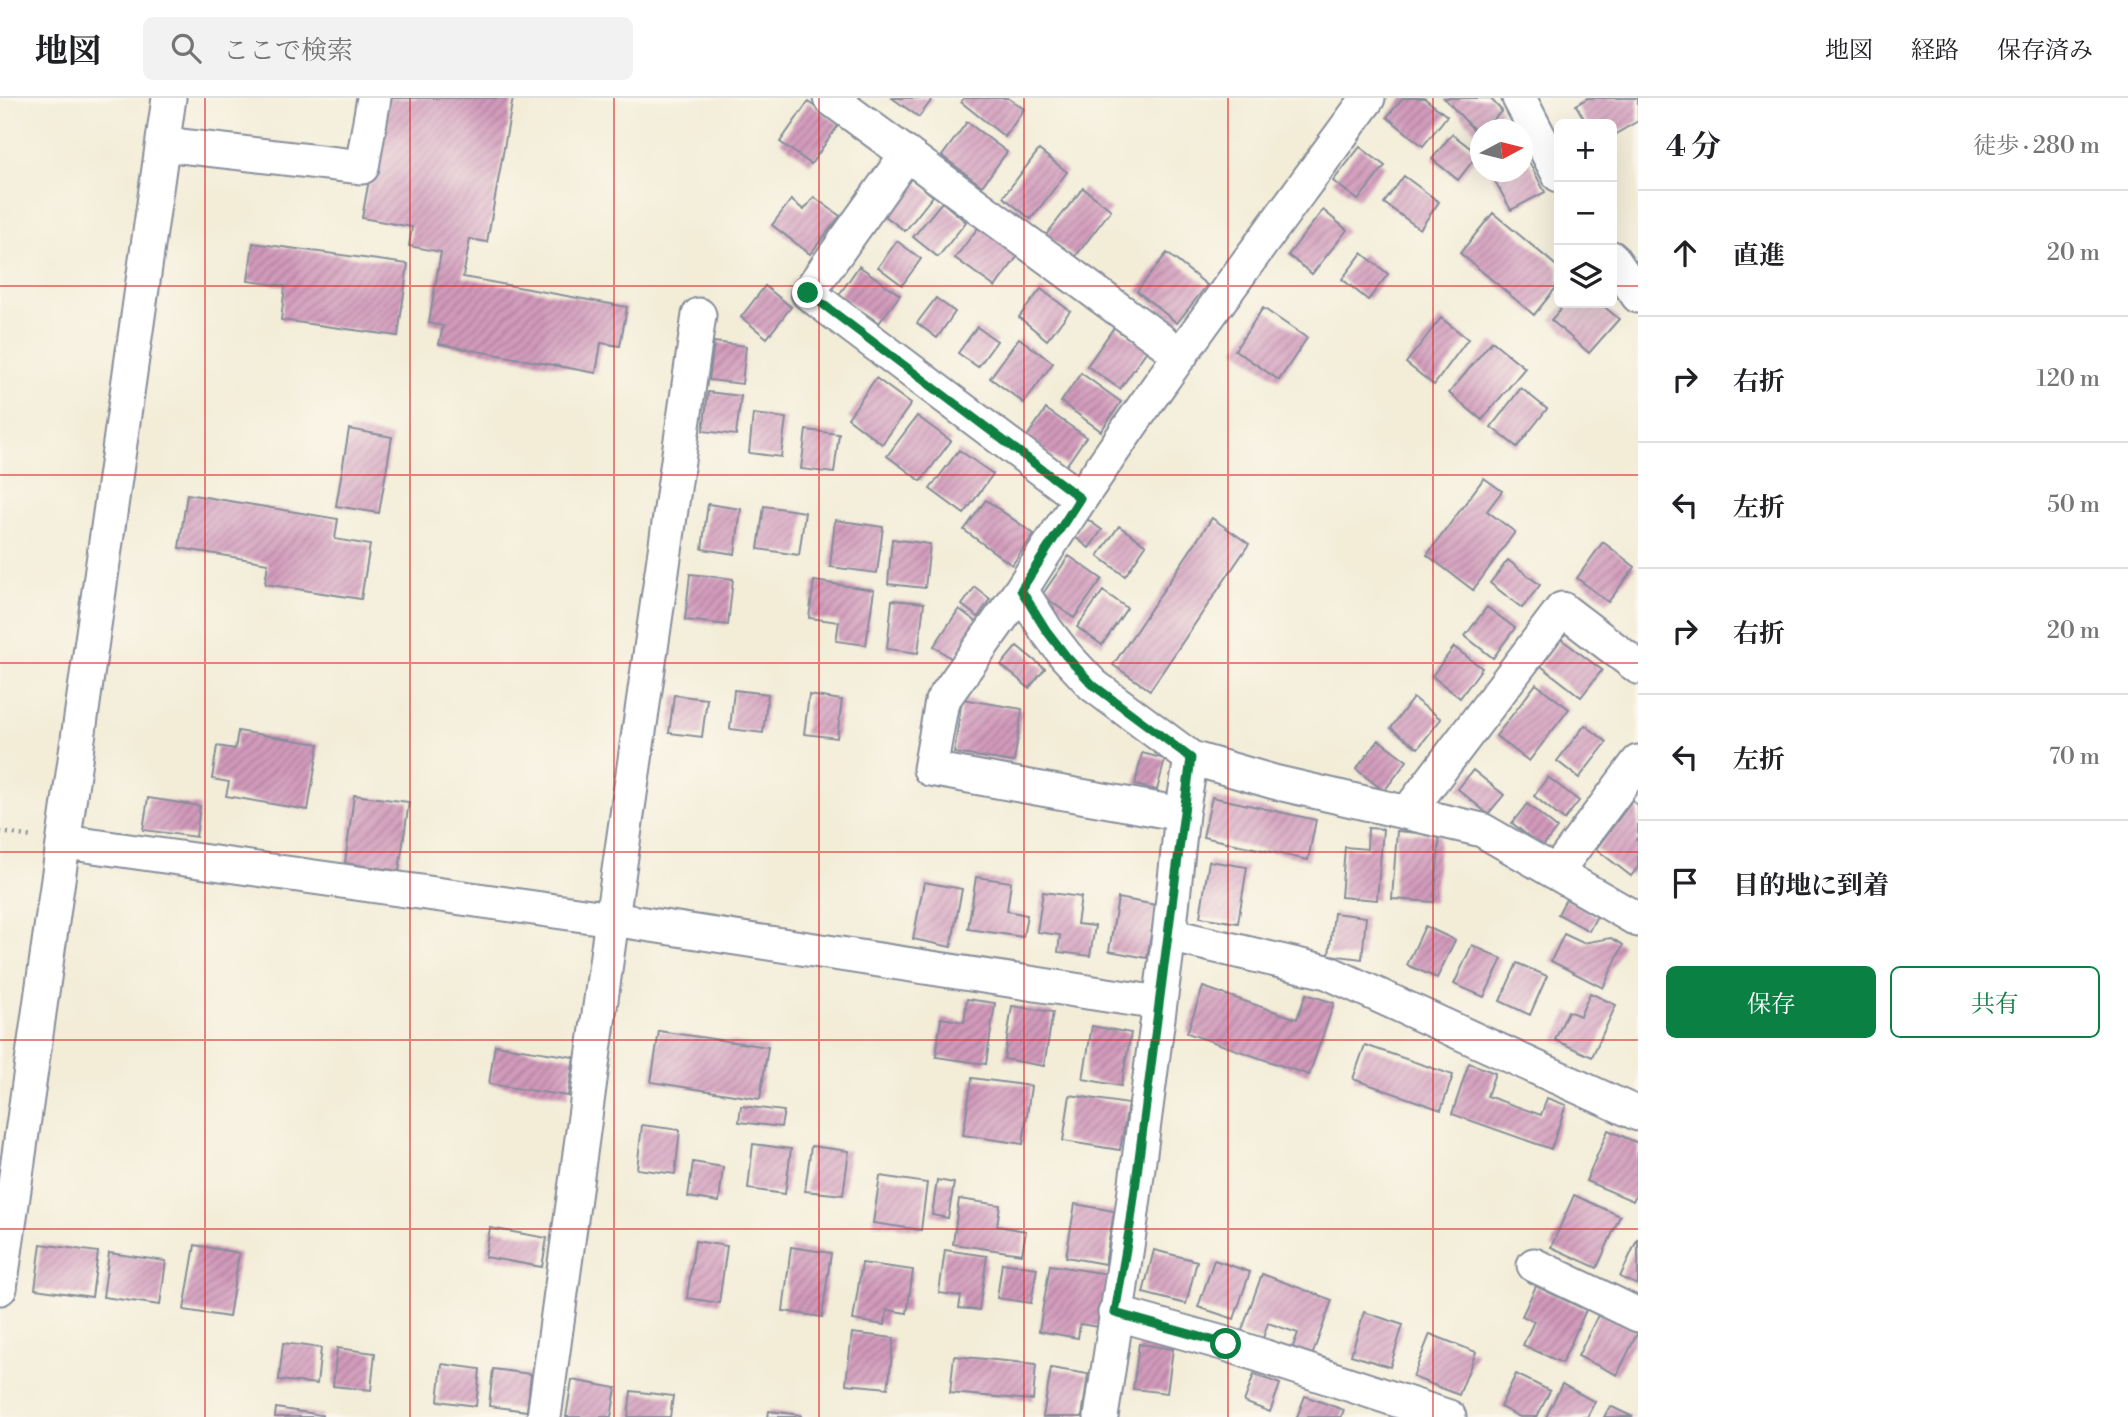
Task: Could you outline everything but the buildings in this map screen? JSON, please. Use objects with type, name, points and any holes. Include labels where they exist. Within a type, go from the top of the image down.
[{"type":"street","points":[[0,1288],[169,98]]},
{"type":"street","points":[[163,144],[362,167],[374,98]]},
{"type":"street","points":[[830,98],[1181,355]]},
{"type":"street","points":[[1182,814],[930,769],[942,701],[1181,355],[1368,98]]},
{"type":"street","points":[[1519,98],[1554,165]]},
{"type":"street","points":[[907,155],[808,293],[1080,498]]},
{"type":"street","points":[[1617,265],[1638,296]]},
{"type":"street","points":[[544,1417],[699,315]]},
{"type":"street","points":[[1021,590],[1046,630],[1093,685],[1191,758],[1274,782],[1482,830],[1638,920]]},
{"type":"street","points":[[1408,812],[1562,609],[1638,667]]},
{"type":"street","points":[[1101,1417],[1131,1220],[1191,758]]},
{"type":"street","points":[[1556,872],[1638,762]]},
{"type":"street","points":[[65,842],[612,919],[1159,1003]]},
{"type":"street","points":[[1169,935],[1327,972],[1638,1114]]},
{"type":"street","points":[[1534,1265],[1638,1315]]},
{"type":"street","points":[[1115,1313],[1226,1344],[1449,1417]]},
{"type":"route","points":[[808,293],[1080,498],[1021,590],[1046,630],[1093,685],[1191,758],[1131,1220],[1115,1313],[1226,1344]]}]
